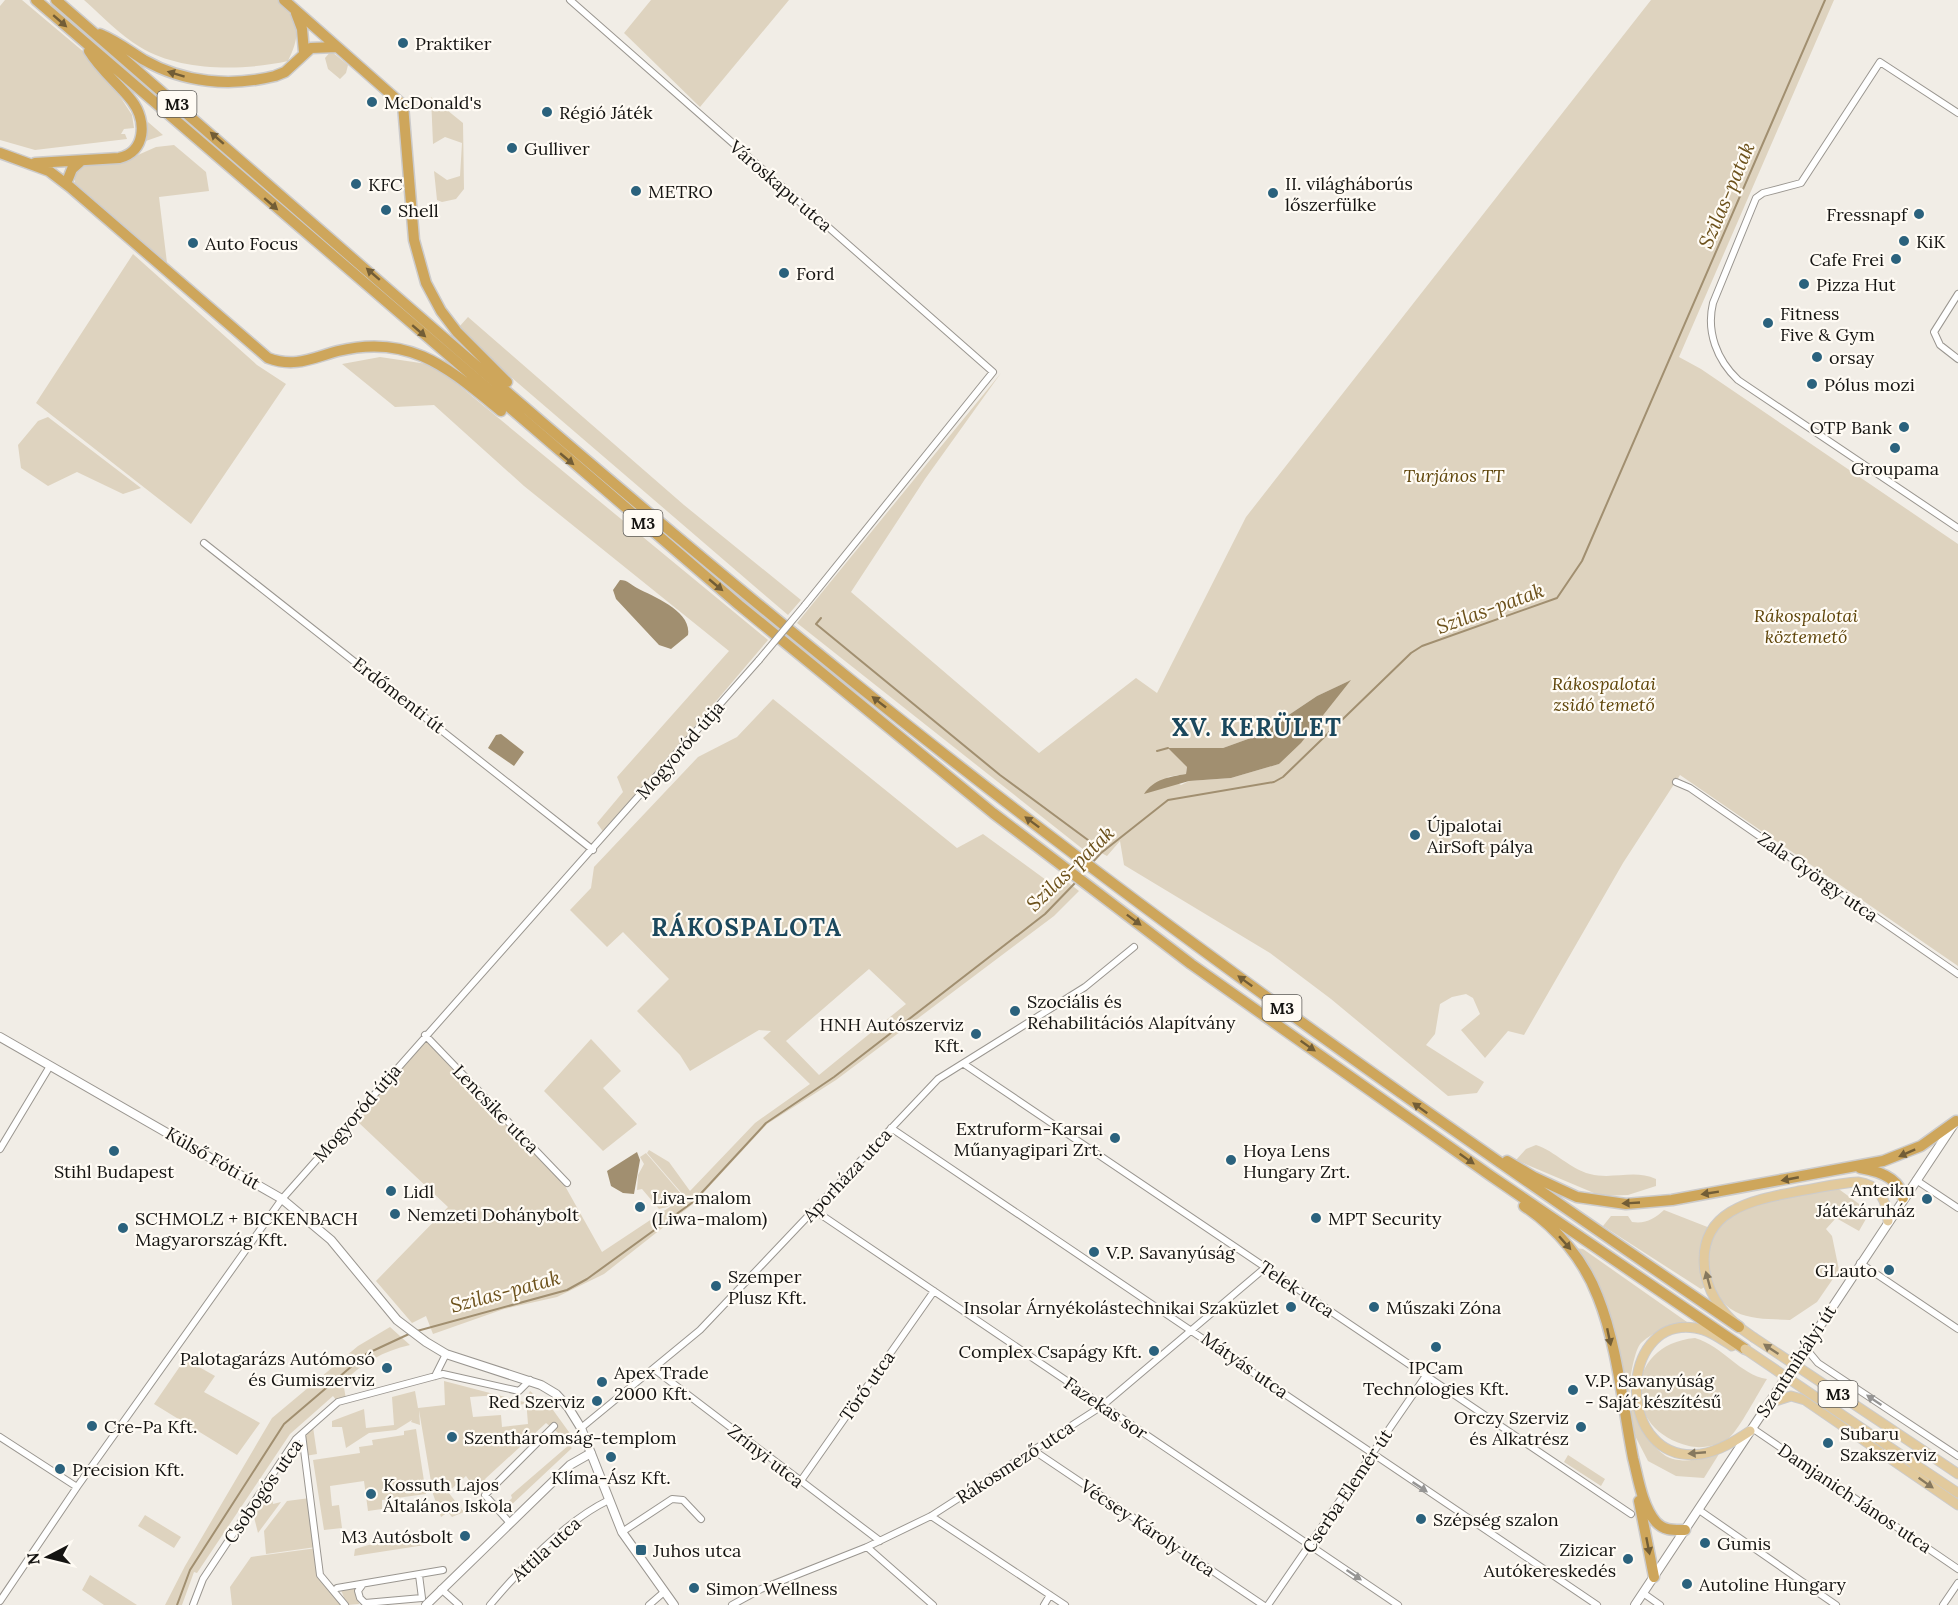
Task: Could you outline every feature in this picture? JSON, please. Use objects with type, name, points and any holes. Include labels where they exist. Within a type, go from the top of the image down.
[{"type":"highway","name":"M3","points":[[36,0],[528,425],[842,691],[1087,885],[1191,964],[1491,1176],[1745,1349]]},
{"type":"highway","name":"M3","points":[[56,0],[544,422],[850,679],[1098,872],[1467,1142],[1739,1328]]},
{"type":"highway","points":[[284,0],[403,105],[416,248],[426,283],[446,319],[524,398],[544,422]]},
{"type":"highway","points":[[295,10],[306,48]]},
{"type":"highway","points":[[92,31],[116,40],[165,70],[197,80],[231,81],[275,76],[291,66],[319,31]]},
{"type":"highway","points":[[30,163],[128,156],[140,141],[140,119],[133,102],[97,65],[85,43]]},
{"type":"highway","points":[[306,48],[338,47]]},
{"type":"highway","points":[[0,153],[49,171],[69,183],[268,358],[292,364],[360,347],[409,349],[448,368],[504,414],[528,425]]},
{"type":"highway","points":[[69,183],[72,169],[81,161]]},
{"type":"highway","points":[[53,162],[69,183]]},
{"type":"highway","points":[[1467,1142],[1480,1144],[1563,1192],[1608,1203],[1672,1200],[1901,1156],[1938,1136],[1957,1120]]},
{"type":"highway","points":[[1848,1168],[1863,1168],[1886,1176],[1900,1187],[1903,1198]]},
{"type":"highway","points":[[1491,1176],[1506,1195],[1542,1220],[1561,1238],[1584,1266],[1605,1316],[1637,1474],[1649,1512],[1658,1524],[1667,1529],[1685,1530]]},
{"type":"highway","points":[[1637,1474],[1639,1500],[1654,1576]]},
{"type":"main road","name":"Külső Fóti út","points":[[0,1037],[282,1199],[331,1240],[402,1325],[423,1340],[446,1354],[530,1380],[556,1394],[568,1407],[580,1428],[607,1501],[622,1532],[674,1605]]},
{"type":"main road","name":"Szentmihályi út","points":[[1635,1605],[1769,1403],[1806,1343],[1957,1120]]},
{"type":"main road","points":[[1739,1328],[1716,1301],[1704,1265],[1709,1237],[1724,1215],[1749,1202],[1858,1182],[1872,1186],[1881,1194],[1886,1203],[1888,1221]]},
{"type":"main road","points":[[1745,1349],[1695,1328],[1670,1331],[1650,1346],[1641,1360],[1636,1376],[1635,1393],[1643,1423],[1665,1447],[1677,1453],[1701,1454],[1715,1450],[1751,1429]]},
{"type":"main road","name":"M3","points":[[1739,1328],[1958,1474]]},
{"type":"main road","name":"M3","points":[[1745,1349],[1958,1492]]},
{"type":"main road","points":[[1769,1403],[1791,1396],[1805,1400],[1958,1505]]},
{"type":"main road","points":[[425,1602],[570,1465],[591,1454]]},
{"type":"street","name":"Városkapu utca","points":[[570,0],[993,372],[805,605]]},
{"type":"street","points":[[1958,113],[1880,62],[1800,183],[1763,192],[1756,198],[1709,317],[1718,355],[1738,380],[1958,528]]},
{"type":"street","points":[[1958,294],[1934,332],[1940,345],[1958,359]]},
{"type":"street","name":"Erdőmenti út","points":[[204,543],[593,850]]},
{"type":"street","name":"Mogyoród útja","points":[[0,1601],[77,1487],[282,1199],[425,1035],[593,850],[805,605]]},
{"type":"street","name":"Zala György utca","points":[[1676,782],[1690,788],[1958,974]]},
{"type":"street","name":"Aporháza utca","points":[[580,1428],[700,1330],[939,1079],[1085,987],[1134,947]]},
{"type":"street","name":"Lencsike utca","points":[[425,1035],[567,1184]]},
{"type":"street","name":"Telek utca","points":[[964,1064],[1631,1514]]},
{"type":"street","points":[[0,1149],[50,1066]]},
{"type":"street","name":"Mátyás utca","points":[[891,1128],[1194,1330],[1372,1454],[1597,1605]]},
{"type":"street","points":[[1916,1180],[1958,1208]]},
{"type":"street","name":"Fazekas sor","points":[[814,1210],[1398,1605]]},
{"type":"street","points":[[1860,1263],[1958,1329]]},
{"type":"street","name":"Rákosmező utca","points":[[732,1605],[761,1589],[867,1547],[931,1516],[1102,1406],[1266,1267]]},
{"type":"street","name":"Törő utca","points":[[800,1482],[934,1291]]},
{"type":"street","points":[[1806,1343],[1808,1352],[1818,1363],[1958,1456]]},
{"type":"street","points":[[435,1376],[446,1354]]},
{"type":"street","name":"Zrínyi utca","points":[[654,1369],[880,1541]]},
{"type":"street","name":"Csobogós utca","points":[[193,1605],[203,1579],[296,1439],[338,1402],[443,1374],[470,1378],[519,1392],[530,1380]]},
{"type":"street","name":"Cserba Elemér út","points":[[1268,1605],[1425,1377]]},
{"type":"street","points":[[510,1523],[485,1495],[553,1428]]},
{"type":"street","name":"Damjanich János utca","points":[[1751,1429],[1958,1569]]},
{"type":"street","points":[[302,1434],[320,1575],[345,1605]]},
{"type":"street","points":[[0,1437],[77,1487]]},
{"type":"street","name":"Vécsey Károly utca","points":[[1034,1450],[1263,1605]]},
{"type":"street","points":[[622,1532],[672,1499],[683,1500],[702,1519]]},
{"type":"street","name":"Attila utca","points":[[490,1605],[523,1567],[588,1512],[607,1501]]},
{"type":"street","points":[[1699,1510],[1836,1605]]},
{"type":"street","points":[[931,1516],[1065,1605]]},
{"type":"street","points":[[867,1547],[933,1605]]},
{"type":"street","points":[[337,1588],[443,1570]]},
{"type":"street","points":[[363,1584],[358,1591],[365,1603],[425,1602],[419,1575]]},
{"type":"street","points":[[1943,1605],[1958,1583]]},
{"type":"street","points":[[441,1589],[459,1605]]},
{"type":"street","points":[[649,1605],[664,1592]]},
{"type":"street","points":[[1643,1593],[1660,1605]]},
{"type":"street","points":[[1044,1605],[1050,1595]]},
{"type":"green space","points":[[5,0],[22,0],[85,53],[132,115],[134,128],[124,129],[121,134],[125,134],[127,139],[35,150],[0,140],[0,6]]},
{"type":"green space","points":[[84,0],[278,0],[294,21],[295,43],[288,61],[232,68],[193,65],[156,55],[140,47],[118,31]]},
{"type":"green space","points":[[651,0],[789,0],[700,107],[624,33]]},
{"type":"green space","points":[[1651,0],[1834,0],[1679,357],[1701,369],[1958,544],[1958,966],[1680,775],[1623,863],[1524,1035],[1508,1031],[1485,1058],[1461,1030],[1480,1014],[1473,998],[1466,994],[1452,997],[1440,1004],[1435,1034],[1426,1045],[1484,1082],[1477,1093],[1448,1096],[1331,999],[1270,953],[1124,865],[1120,841],[1107,856],[1094,849],[1089,854],[797,623],[1001,373],[925,479],[851,592],[1039,753],[1136,678],[1157,693],[1246,517]],"holes":[[[1349,681],[1279,764],[1231,778],[1189,781],[1181,785],[1167,777],[1186,774],[1187,767],[1169,748],[1223,748],[1259,735],[1317,696]]]},
{"type":"green space","points":[[331,51],[348,65],[346,73],[340,79],[328,69],[325,58]]},
{"type":"green space","points":[[431,97],[463,123],[464,189],[456,199],[442,202],[437,200],[434,171],[447,180],[460,176],[462,143],[445,137],[433,144]]},
{"type":"green space","points":[[148,122],[163,135],[143,142]]},
{"type":"green space","points":[[174,145],[206,172],[209,191],[159,197],[167,263],[75,183],[74,173],[82,164],[122,162],[156,147]]},
{"type":"green space","points":[[133,254],[257,365],[286,384],[191,524],[36,403]]},
{"type":"green space","points":[[468,317],[684,505],[801,600],[788,615],[497,365],[459,327]]},
{"type":"green space","points":[[380,357],[427,364],[445,374],[768,640],[604,833],[597,823],[623,792],[617,777],[729,651],[524,486],[434,405],[395,407],[342,364]]},
{"type":"green space","points":[[48,417],[141,488],[123,494],[77,472],[48,486],[21,468],[18,445],[38,421]]},
{"type":"green space","points":[[773,699],[957,848],[983,834],[1057,888],[1065,880],[1079,891],[1054,916],[836,1080],[767,1124],[694,1203],[604,1274],[557,1297],[504,1309],[433,1334],[426,1316],[412,1323],[376,1281],[448,1207],[358,1122],[359,1115],[422,1043],[426,1041],[447,1060],[460,1080],[497,1111],[565,1186],[602,1252],[685,1197],[647,1153],[649,1150],[669,1162],[690,1191],[755,1123],[810,1084],[763,1038],[771,1031],[759,1030],[690,1071],[680,1055],[637,1011],[669,979],[623,932],[607,947],[570,910],[591,888],[594,867],[698,757],[737,737]],"holes":[[[869,969],[906,1004],[819,1075],[786,1041]]]},
{"type":"green space","points":[[591,1039],[621,1071],[603,1088],[637,1124],[603,1151],[544,1091]]},
{"type":"green space","points":[[1536,1145],[1583,1172],[1599,1176],[1648,1176],[1656,1179],[1656,1186],[1628,1195],[1601,1196],[1516,1160],[1526,1149]]},
{"type":"green space","points":[[646,1153],[683,1196],[667,1207],[659,1209],[642,1189],[637,1190],[638,1175],[644,1164],[640,1157]]},
{"type":"green space","points":[[1836,1187],[1870,1212],[1859,1231],[1836,1218],[1826,1229],[1832,1236],[1839,1270],[1817,1302],[1790,1320],[1749,1316],[1736,1312],[1725,1304],[1716,1293],[1708,1265],[1709,1250],[1720,1224],[1730,1215],[1754,1204],[1781,1196]]},
{"type":"green space","points":[[1664,1210],[1710,1228],[1701,1257],[1701,1272],[1705,1287],[1701,1289],[1603,1226],[1611,1216],[1628,1216],[1632,1222],[1642,1222]]},
{"type":"green space","points":[[1575,1248],[1583,1249],[1687,1322],[1657,1332],[1641,1343],[1632,1368],[1630,1396],[1635,1413],[1646,1433],[1666,1456],[1685,1460],[1719,1454],[1704,1478],[1676,1476],[1648,1461],[1631,1428],[1620,1358],[1598,1284]]},
{"type":"green space","points":[[390,1327],[410,1345],[382,1354],[358,1369],[343,1382],[346,1399],[337,1401],[333,1396],[290,1434],[197,1573],[194,1572],[182,1605],[165,1605],[185,1566],[272,1418],[358,1346]]},
{"type":"green space","points":[[1695,1338],[1714,1347],[1748,1372],[1767,1379],[1729,1438],[1715,1445],[1704,1447],[1689,1446],[1666,1437],[1651,1423],[1642,1406],[1640,1388],[1644,1370],[1655,1355],[1672,1344]]},
{"type":"green space","points":[[185,1359],[215,1376],[204,1392],[260,1423],[237,1455],[154,1404]]},
{"type":"green space","points":[[444,1381],[497,1395],[470,1397],[473,1417],[501,1415],[502,1427],[528,1424],[526,1399],[530,1391],[553,1410],[574,1439],[573,1445],[546,1423],[485,1479],[488,1483],[477,1491],[466,1476],[448,1492],[464,1512],[452,1517],[448,1512],[441,1517],[433,1494],[419,1410],[420,1425],[411,1422],[412,1420],[396,1430],[369,1433],[346,1448],[342,1427],[332,1427],[332,1421],[364,1409],[366,1428],[394,1425],[392,1397],[415,1391],[418,1408],[445,1405]]},
{"type":"green space","points":[[498,1395],[524,1402],[525,1404],[500,1407]]},
{"type":"green space","points":[[313,1427],[317,1454],[305,1456],[302,1435]]},
{"type":"green space","points":[[416,1429],[426,1494],[382,1500],[382,1509],[368,1511],[364,1481],[330,1486],[332,1506],[339,1505],[342,1528],[324,1530],[313,1460],[360,1453],[359,1447],[373,1445],[372,1440],[404,1435],[404,1431]]},
{"type":"green space","points":[[569,1445],[572,1448],[506,1510],[503,1507],[512,1498],[511,1495]]},
{"type":"green space","points":[[1568,1455],[1605,1479],[1601,1486],[1564,1462]]},
{"type":"green space","points":[[270,1482],[273,1504],[281,1502],[258,1533],[253,1513]]},
{"type":"green space","points":[[310,1498],[316,1547],[266,1554],[264,1531],[287,1501]]},
{"type":"green space","points":[[145,1515],[181,1537],[174,1548],[138,1526]]},
{"type":"green space","points":[[415,1539],[425,1545],[354,1556],[355,1549],[372,1544]]},
{"type":"green space","points":[[317,1548],[320,1575],[345,1605],[232,1605],[230,1587],[251,1557]]},
{"type":"green space","points":[[90,1575],[137,1605],[104,1605],[82,1590]]},
{"type":"green space","points":[[356,1588],[359,1604],[347,1605],[341,1590]]},
{"type":"shaded area","points":[[620,580],[662,600],[678,612],[688,626],[688,635],[671,649],[659,645],[616,599],[613,590]]},
{"type":"shaded area","points":[[1351,680],[1301,743],[1279,764],[1231,778],[1189,781],[1144,794],[1157,782],[1186,774],[1187,767],[1168,748],[1223,748],[1259,735],[1317,696]]},
{"type":"shaded area","points":[[501,734],[524,752],[514,766],[488,748],[496,735]]},
{"type":"shaded area","points":[[637,1152],[640,1160],[634,1194],[623,1193],[611,1186],[607,1171]]},
{"type":"waterway","name":"Szilas-patak","points":[[1091,864],[1101,853],[1168,800],[1274,782],[1283,777],[1411,653],[1422,646],[1557,598],[1582,561],[1825,0]]},
{"type":"waterway","points":[[821,618],[816,624],[1000,775],[1088,840],[1100,852]]},
{"type":"waterway","points":[[1157,751],[1168,748]]},
{"type":"waterway","name":"Szilas-patak","points":[[417,1331],[567,1290],[587,1279],[693,1202],[766,1123],[834,1077],[1045,914],[1076,882]]},
{"type":"waterway","name":"Szilas-patak","points":[[177,1605],[190,1570],[284,1424],[366,1354],[409,1334]]},
{"type":"place","name":"Praktiker","points":[[403,43]]},
{"type":"place","name":"McDonald's","points":[[372,102]]},
{"type":"place","name":"Régió Játék","points":[[547,112]]},
{"type":"place","name":"Gulliver","points":[[512,148]]},
{"type":"place","name":"KFC","points":[[356,184]]},
{"type":"place","name":"METRO","points":[[636,191]]},
{"type":"place","name":"II. világháborús lőszerfülke","points":[[1273,193]]},
{"type":"place","name":"Shell","points":[[386,210]]},
{"type":"place","name":"Fressnapf","points":[[1919,214]]},
{"type":"place","name":"KiK","points":[[1904,241]]},
{"type":"place","name":"Auto Focus","points":[[193,243]]},
{"type":"place","name":"Cafe Frei","points":[[1896,259]]},
{"type":"place","name":"Ford","points":[[784,273]]},
{"type":"place","name":"Pizza Hut","points":[[1804,284]]},
{"type":"place","name":"Fitness Five & Gym","points":[[1768,323]]},
{"type":"place","name":"orsay","points":[[1817,357]]},
{"type":"place","name":"Pólus mozi","points":[[1812,384]]},
{"type":"place","name":"OTP Bank","points":[[1904,427]]},
{"type":"place","name":"Groupama","points":[[1895,448]]},
{"type":"place","name":"Újpalotai AirSoft pálya","points":[[1415,835]]},
{"type":"place","name":"Szociális és Rehabilitációs Alapítvány","points":[[1015,1011]]},
{"type":"place","name":"HNH Autószerviz Kft.","points":[[976,1034]]},
{"type":"place","name":"Extruform-Karsai Műanyagipari Zrt.","points":[[1115,1138]]},
{"type":"place","name":"Stihl Budapest","points":[[114,1151]]},
{"type":"place","name":"Hoya Lens Hungary Zrt.","points":[[1231,1160]]},
{"type":"place","name":"Lidl","points":[[391,1191]]},
{"type":"place","name":"Anteiku Játékáruház","points":[[1927,1199]]},
{"type":"place","name":"Liva-malom (Liwa-malom)","points":[[640,1207]]},
{"type":"place","name":"Nemzeti Dohánybolt","points":[[395,1214]]},
{"type":"place","name":"MPT Security","points":[[1316,1218]]},
{"type":"place","name":"SCHMOLZ + BICKENBACH Magyarország Kft.","points":[[123,1228]]},
{"type":"place","name":"V.P. Savanyúság","points":[[1094,1252]]},
{"type":"place","name":"GLauto","points":[[1889,1270]]},
{"type":"place","name":"Szemper Plusz Kft.","points":[[716,1286]]},
{"type":"place","name":"Insolar Árnyékolástechnikai Szaküzlet","points":[[1291,1307]]},
{"type":"place","name":"Műszaki Zóna","points":[[1374,1307]]},
{"type":"place","name":"IPCam Technologies Kft.","points":[[1436,1347]]},
{"type":"place","name":"Complex Csapágy Kft.","points":[[1154,1351]]},
{"type":"place","name":"Palotagarázs Autómosó és Gumiszerviz","points":[[387,1368]]},
{"type":"place","name":"Apex Trade 2000 Kft.","points":[[602,1382]]},
{"type":"place","name":"V.P. Savanyúság - Saját készítésű","points":[[1573,1390]]},
{"type":"place","name":"Red Szerviz","points":[[597,1401]]},
{"type":"place","name":"Cre-Pa Kft.","points":[[92,1426]]},
{"type":"place","name":"Orczy Szerviz és Alkatrész","points":[[1581,1427]]},
{"type":"place","name":"Szentháromság-templom","points":[[452,1437]]},
{"type":"place","name":"Subaru Szakszerviz","points":[[1828,1443]]},
{"type":"place","name":"Klíma-Ász Kft.","points":[[611,1457]]},
{"type":"place","name":"Precision Kft.","points":[[60,1469]]},
{"type":"place","name":"Kossuth Lajos Általános Iskola","points":[[371,1494]]},
{"type":"place","name":"Szépség szalon","points":[[1421,1519]]},
{"type":"place","name":"M3 Autósbolt","points":[[465,1536]]},
{"type":"place","name":"Gumis","points":[[1705,1543]]},
{"type":"place","name":"Juhos utca","points":[[641,1550]]},
{"type":"place","name":"Zizicar Autókereskedés","points":[[1628,1559]]},
{"type":"place","name":"Autoline Hungary","points":[[1687,1584]]},
{"type":"place","name":"Simon Wellness","points":[[694,1588]]},
{"type":"district","name":"XV. KERÜLET","points":[[1257,727]]},
{"type":"district","name":"RÁKOSPALOTA","points":[[747,927]]},
{"type":"park label","name":"Turjános TT","points":[[1454,475]]},
{"type":"park label","name":"Rákospalotai köztemető","points":[[1806,625]]},
{"type":"park label","name":"Rákospalotai zsidó temető","points":[[1604,693]]}]
